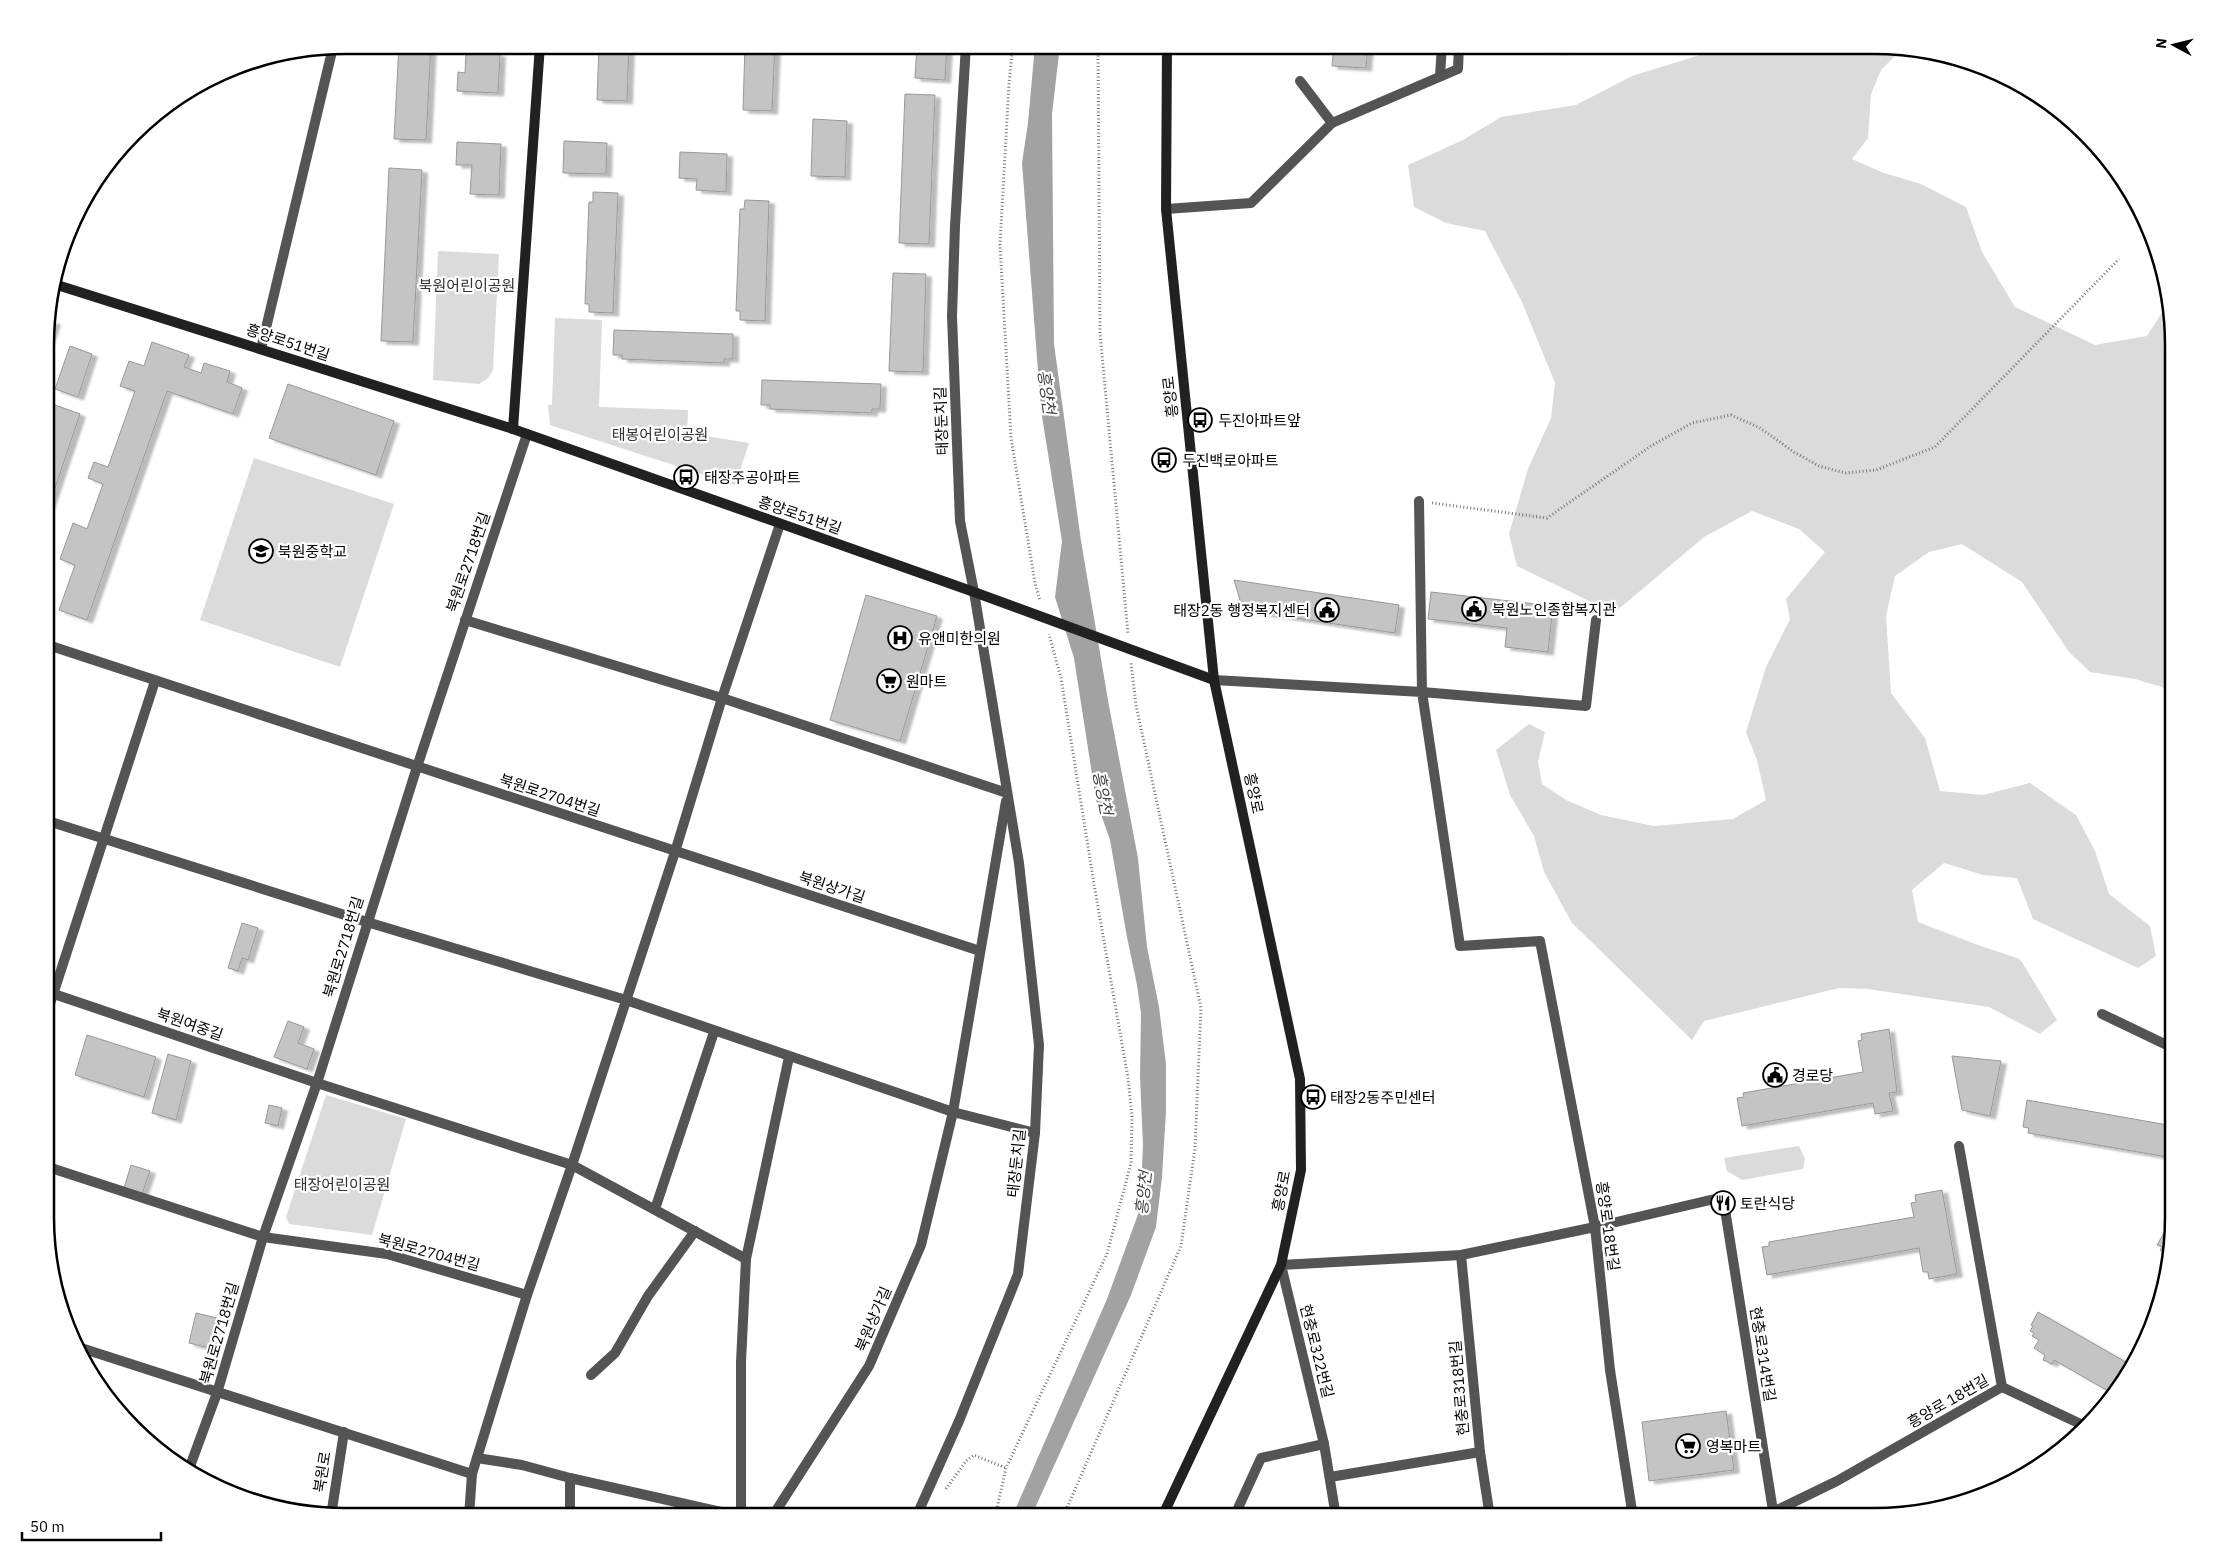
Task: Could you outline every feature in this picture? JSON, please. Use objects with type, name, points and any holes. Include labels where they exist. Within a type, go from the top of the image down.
[{"type":"street","points":[[261,349],[330,54]]},
{"type":"street","points":[[513,429],[540,54]]},
{"type":"street","name":"태장둔치길","points":[[920,1508],[959,1422],[1018,1274],[1035,1133],[1039,1045],[1019,863],[974,592],[960,521],[952,316],[955,226],[965,54]]},
{"type":"street","name":"흥양로","points":[[1166,1508],[1281,1266],[1301,1170],[1300,1079],[1214,680],[1166,209],[1167,54]]},
{"type":"street","points":[[1440,76],[1441,54]]},
{"type":"street","points":[[1166,209],[1251,203],[1332,123],[1458,68],[1459,54]]},
{"type":"street","points":[[1300,81],[1332,123]]},
{"type":"street","name":"흥양로51번길","points":[[60,286],[513,429],[974,592],[1214,680]]},
{"type":"street","name":"북원로2718번길","points":[[191,1464],[217,1392],[263,1237],[317,1083],[464,620],[527,434]]},
{"type":"street","points":[[1419,502],[1422,692]]},
{"type":"street","points":[[470,1508],[472,1474],[527,1295],[572,1165],[780,524]]},
{"type":"street","points":[[464,620],[722,698],[1007,793]]},
{"type":"street","points":[[1214,680],[1422,692],[1586,706],[1596,620]]},
{"type":"street","points":[[54,647],[417,767]]},
{"type":"street","points":[[54,981],[155,681]]},
{"type":"street","name":"흥양로 18번길","points":[[1422,692],[1460,946],[1540,941],[1595,1228],[1610,1370],[1632,1508]]},
{"type":"street","name":"북원로2704번길","points":[[417,767],[674,852]]},
{"type":"street","name":"북원상가길","points":[[777,1508],[869,1366],[921,1245],[953,1112],[1007,793]]},
{"type":"street","points":[[54,823],[367,922],[626,1000],[714,1032],[953,1112],[1035,1133]]},
{"type":"street","name":"북원상가길","points":[[674,852],[980,951]]},
{"type":"street","name":"북원여중길","points":[[54,994],[317,1083]]},
{"type":"street","points":[[2102,1014],[2165,1044]]},
{"type":"street","points":[[655,1209],[714,1032]]},
{"type":"street","points":[[742,1508],[741,1362],[746,1260],[789,1057]]},
{"type":"street","points":[[317,1083],[572,1165],[746,1260]]},
{"type":"street","points":[[1959,1146],[2002,1387]]},
{"type":"street","points":[[54,1169],[263,1237]]},
{"type":"street","name":"현충로314번길","points":[[1595,1228],[1723,1196],[1772,1508]]},
{"type":"street","points":[[1281,1266],[1461,1255],[1595,1228]]},
{"type":"street","points":[[591,1375],[615,1354],[648,1296],[695,1231]]},
{"type":"street","name":"북원로2704번길","points":[[263,1237],[387,1254],[527,1295]]},
{"type":"street","name":"현충로318번길","points":[[1461,1255],[1480,1452],[1489,1508]]},
{"type":"street","name":"현충로322번길","points":[[1281,1266],[1324,1444],[1335,1508]]},
{"type":"street","points":[[86,1350],[472,1474]]},
{"type":"street","name":"흥양로 18번길","points":[[1784,1508],[2002,1387],[2079,1423]]},
{"type":"street","name":"북원로","points":[[331,1508],[344,1432]]},
{"type":"street","points":[[1238,1508],[1261,1458],[1324,1444]]},
{"type":"street","points":[[1330,1477],[1480,1452]]},
{"type":"street","points":[[478,1458],[522,1465],[570,1478],[706,1508]]},
{"type":"street","points":[[570,1478],[570,1508]]},
{"type":"path","points":[[1012,54],[1000,245],[1011,438],[1035,583],[1040,602]]},
{"type":"path","points":[[1098,54],[1100,333],[1128,636]]},
{"type":"path","points":[[1419,502],[1547,518],[1650,446],[1692,424],[1731,415],[1760,428],[1794,452],[1819,466],[1845,473],[1876,470],[1935,447],[2119,259]]},
{"type":"path","points":[[997,1508],[1006,1468],[1107,1254],[1131,1164],[1132,1116],[1128,1078],[1061,678],[1048,631]]},
{"type":"path","points":[[1067,1508],[1182,1246],[1195,1148],[1201,1008],[1136,705],[1130,655]]},
{"type":"path","points":[[943,1493],[966,1461],[974,1455],[1006,1468]]},
{"type":"green space","points":[[1703,54],[1897,54],[1881,70],[1871,94],[1868,138],[1852,159],[1884,173],[1921,184],[1966,207],[1982,252],[2015,307],[2095,345],[2147,336],[2163,310],[2165,326],[2165,691],[2162,687],[2135,679],[2090,672],[2069,652],[2022,582],[1962,544],[1929,552],[1895,576],[1886,616],[1891,693],[1925,738],[1940,791],[1983,795],[2030,783],[2076,815],[2095,851],[2109,894],[2150,926],[2156,956],[2138,968],[2033,919],[2017,878],[1983,875],[1944,863],[1912,890],[1918,922],[2020,959],[2057,1020],[2040,1034],[1989,1007],[1868,989],[1839,988],[1704,1021],[1692,1040],[1572,923],[1544,872],[1534,836],[1510,795],[1496,750],[1529,724],[1545,732],[1538,762],[1542,784],[1566,800],[1601,815],[1654,826],[1733,819],[1766,800],[1757,760],[1746,732],[1766,667],[1790,619],[1786,599],[1825,552],[1799,529],[1752,511],[1704,537],[1614,613],[1517,566],[1509,534],[1528,469],[1551,418],[1555,383],[1522,302],[1485,231],[1446,223],[1414,207],[1408,165],[1463,140],[1501,117],[1576,105],[1632,76]]},
{"type":"green space","name":"북원어린이공원","points":[[438,251],[499,254],[493,370],[488,378],[479,384],[433,380]]},
{"type":"green space","name":"태봉어린이공원","points":[[555,318],[602,320],[599,407],[688,410],[687,433],[749,443],[735,485],[550,425],[548,405],[552,405]]},
{"type":"green space","points":[[254,458],[394,504],[340,667],[200,620]]},
{"type":"green space","name":"태장어린이공원","points":[[326,1095],[406,1119],[372,1235],[289,1224],[286,1217]]},
{"type":"green space","points":[[1799,1146],[1805,1159],[1803,1169],[1742,1180],[1727,1171],[1724,1158]]},
{"type":"water","name":"흥양천","points":[[1034,54],[1059,54],[1052,114],[1054,344],[1081,541],[1109,706],[1138,858],[1147,947],[1159,1007],[1166,1064],[1166,1111],[1162,1177],[1156,1227],[1131,1295],[1035,1508],[1016,1508],[1107,1299],[1140,1209],[1143,1146],[1140,1076],[1141,1013],[1137,985],[1110,840],[1096,800],[1074,658],[1055,597],[1062,541],[1041,410],[1022,163],[1028,123]]},
{"type":"building","points":[[399,54],[431,54],[426,140],[394,139]]},
{"type":"building","points":[[466,54],[500,54],[498,93],[457,91],[458,72],[465,73]]},
{"type":"building","points":[[599,54],[629,54],[627,101],[597,100]]},
{"type":"building","points":[[745,54],[775,54],[772,111],[743,110]]},
{"type":"building","points":[[916,54],[946,54],[945,80],[915,78]]},
{"type":"building","points":[[1333,54],[1367,54],[1366,68],[1332,66]]},
{"type":"building","points":[[905,94],[935,95],[929,244],[899,243]]},
{"type":"building","points":[[813,119],[847,121],[845,177],[811,176]]},
{"type":"building","points":[[564,141],[607,143],[606,174],[563,173]]},
{"type":"building","points":[[457,142],[501,144],[499,195],[470,194],[472,165],[456,165]]},
{"type":"building","points":[[680,152],[727,154],[726,192],[696,190],[697,179],[679,178]]},
{"type":"building","points":[[389,168],[422,170],[413,342],[381,341]]},
{"type":"building","points":[[593,192],[618,193],[613,313],[589,312],[589,304],[585,304],[589,202],[593,202]]},
{"type":"building","points":[[745,200],[769,201],[765,321],[740,320],[740,311],[736,311],[740,209],[744,209]]},
{"type":"building","points":[[893,273],[926,274],[923,372],[889,371]]},
{"type":"building","points":[[614,330],[733,334],[733,359],[724,359],[724,363],[622,359],[622,355],[613,355]]},
{"type":"building","points":[[152,342],[189,355],[184,367],[201,373],[204,363],[230,371],[227,382],[242,388],[233,414],[167,391],[87,620],[59,610],[75,565],[60,559],[73,523],[87,529],[103,484],[88,478],[94,462],[108,467],[135,391],[120,386],[129,361],[144,366]]},
{"type":"building","points":[[70,346],[92,354],[78,397],[55,389]]},
{"type":"building","points":[[762,380],[881,384],[880,409],[872,409],[872,413],[770,409],[770,405],[761,405]]},
{"type":"building","points":[[288,384],[394,421],[376,475],[269,438]]},
{"type":"building","points":[[55,405],[80,414],[54,491]]},
{"type":"building","points":[[1234,580],[1399,605],[1395,633],[1243,610]]},
{"type":"building","points":[[1431,592],[1553,606],[1548,652],[1505,647],[1507,628],[1428,619]]},
{"type":"building","points":[[866,595],[937,616],[900,741],[830,720]]},
{"type":"building","points":[[242,923],[258,928],[248,960],[242,958],[238,971],[228,968]]},
{"type":"building","points":[[288,1021],[304,1027],[298,1043],[314,1049],[307,1069],[274,1057]]},
{"type":"building","points":[[1889,1029],[1897,1092],[1889,1093],[1893,1111],[1875,1114],[1873,1103],[1742,1126],[1737,1098],[1744,1097],[1743,1093],[1863,1072],[1858,1041],[1862,1040],[1861,1034]]},
{"type":"building","points":[[87,1035],[156,1057],[144,1097],[75,1075]]},
{"type":"building","points":[[168,1054],[191,1061],[176,1120],[152,1113]]},
{"type":"building","points":[[1952,1056],[2001,1061],[1990,1116],[1962,1110]]},
{"type":"building","points":[[2027,1100],[2165,1125],[2165,1157],[2028,1133],[2029,1128],[2023,1127]]},
{"type":"building","points":[[269,1105],[282,1108],[278,1126],[265,1123]]},
{"type":"building","points":[[131,1165],[150,1171],[142,1194],[124,1188]]},
{"type":"building","points":[[1942,1190],[1957,1274],[1929,1279],[1928,1272],[1923,1272],[1919,1248],[1767,1275],[1762,1247],[1769,1246],[1769,1242],[1914,1217],[1911,1203],[1916,1202],[1915,1195]]},
{"type":"building","points":[[2165,1231],[2163,1252],[2160,1250],[2162,1247],[2157,1245]]},
{"type":"building","points":[[2038,1312],[2126,1362],[2107,1391],[2054,1360],[2052,1364],[2043,1360],[2045,1355],[2034,1348],[2039,1340],[2032,1336],[2034,1333],[2030,1331],[2033,1326],[2031,1325]]},
{"type":"building","points":[[196,1313],[217,1318],[209,1348],[189,1343]]},
{"type":"building","name":"영복마트","points":[[1726,1411],[1734,1470],[1649,1481],[1642,1422]]},
{"type":"place","name":"두진아파트앞","points":[[1200,420]]},
{"type":"place","name":"두진백로아파트","points":[[1164,460]]},
{"type":"place","name":"태장주공아파트","points":[[686,477]]},
{"type":"place","name":"북원중학교","points":[[261,551]]},
{"type":"place","name":"북원노인종합복지관","points":[[1474,609]]},
{"type":"place","name":"태장2동 행정복지센터","points":[[1327,610]]},
{"type":"place","name":"유앤미한의원","points":[[900,638]]},
{"type":"place","name":"원마트","points":[[889,681]]},
{"type":"place","name":"경로당","points":[[1775,1075]]},
{"type":"place","name":"태장2동주민센터","points":[[1313,1097]]},
{"type":"place","name":"토란식당","points":[[1723,1203]]},
{"type":"place","name":"영복마트","points":[[1688,1446]]}]
